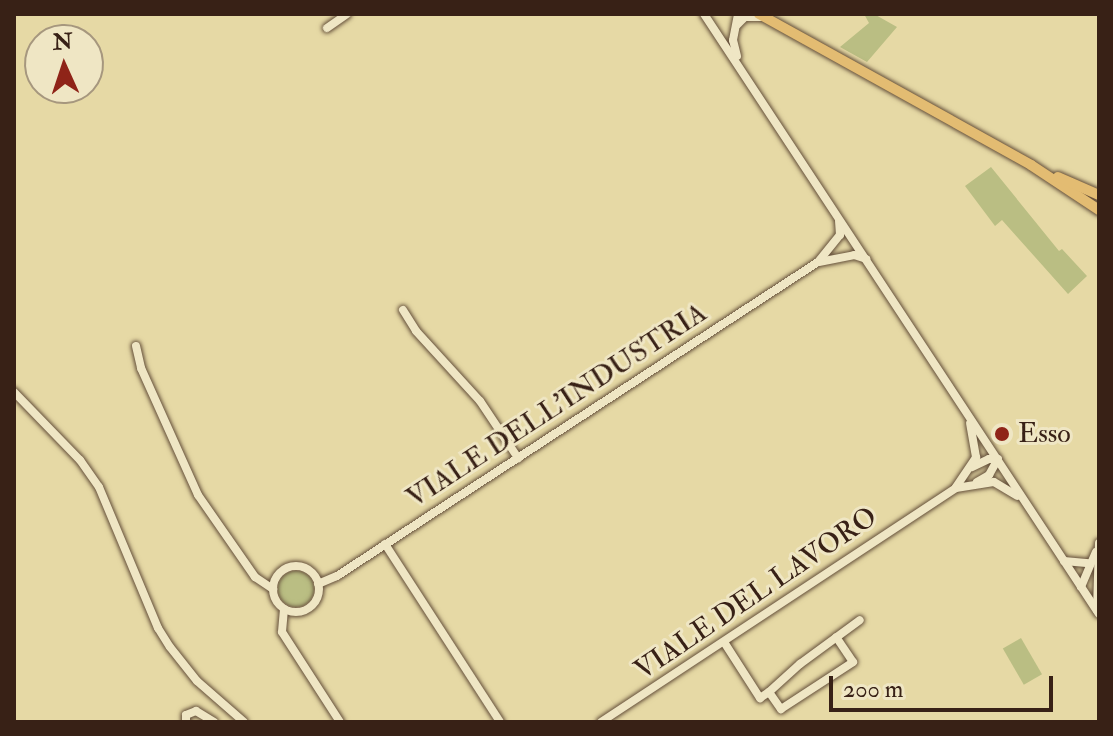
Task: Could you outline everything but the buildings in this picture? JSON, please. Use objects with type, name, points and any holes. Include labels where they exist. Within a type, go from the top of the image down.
[{"type":"main road","points":[[765,15],[1031,165],[1099,210]]},
{"type":"main road","points":[[1031,165],[1099,195]]},
{"type":"street","points":[[327,28],[347,14]]},
{"type":"street","points":[[704,14],[744,70],[1098,613]]},
{"type":"street","points":[[712,26],[713,14]]},
{"type":"street","points":[[738,14],[733,46],[744,70]]},
{"type":"street","points":[[734,29],[745,17],[765,15]]},
{"type":"street","points":[[835,243],[840,235],[838,216]]},
{"type":"street","points":[[835,243],[854,240]]},
{"type":"street","points":[[838,257],[854,240]]},
{"type":"street","name":"VIALE DELL'INDUSTRIA","points":[[318,584],[385,544],[818,262],[835,243]]},
{"type":"street","name":"VIALE DELL'INDUSTRIA","points":[[818,262],[854,255],[866,259]]},
{"type":"street","points":[[403,310],[416,331],[480,401],[518,458]]},
{"type":"street","points":[[136,346],[141,368],[198,495],[255,577],[273,589]]},
{"type":"street","points":[[14,392],[80,460],[99,487],[158,628],[170,647],[197,681],[244,722]]},
{"type":"street","points":[[956,488],[976,457],[968,414]]},
{"type":"street","points":[[971,468],[989,459],[998,459]]},
{"type":"street","points":[[956,488],[989,475],[998,459]]},
{"type":"street","points":[[977,482],[994,482],[1007,487],[1026,505]]},
{"type":"street","name":"VIALE DEL LAVORO","points":[[601,722],[956,488]]},
{"type":"street","points":[[385,544],[500,722]]},
{"type":"street","points":[[1081,588],[1098,545]]},
{"type":"street","points":[[1098,545],[1098,613]]},
{"type":"street","points":[[1064,561],[1089,563]]},
{"type":"street","points":[[293,567],[309,571],[318,584],[316,599],[310,608],[294,612],[284,609],[277,602],[273,589],[279,574],[293,567]]},
{"type":"street","points":[[1081,588],[1091,585],[1097,573]]},
{"type":"street","points":[[284,609],[282,632],[340,722]]},
{"type":"street","points":[[724,642],[760,698],[860,620]]},
{"type":"street","points":[[769,692],[781,709],[853,662],[836,637]]},
{"type":"street","points":[[186,722],[186,715],[196,711],[214,722]]},
{"type":"green space","points":[[864,14],[874,14],[897,27],[867,62],[840,47],[869,23]]},
{"type":"green space","points":[[991,167],[1059,251],[1062,249],[1087,276],[1068,294],[1002,220],[995,226],[965,186]]},
{"type":"green space","points":[[296,571],[309,576],[314,589],[309,602],[296,607],[283,602],[278,589],[283,576]]},
{"type":"green space","points":[[1021,638],[1042,674],[1024,685],[1003,648]]},
{"type":"place","name":"Esso","points":[[1002,434]]}]
